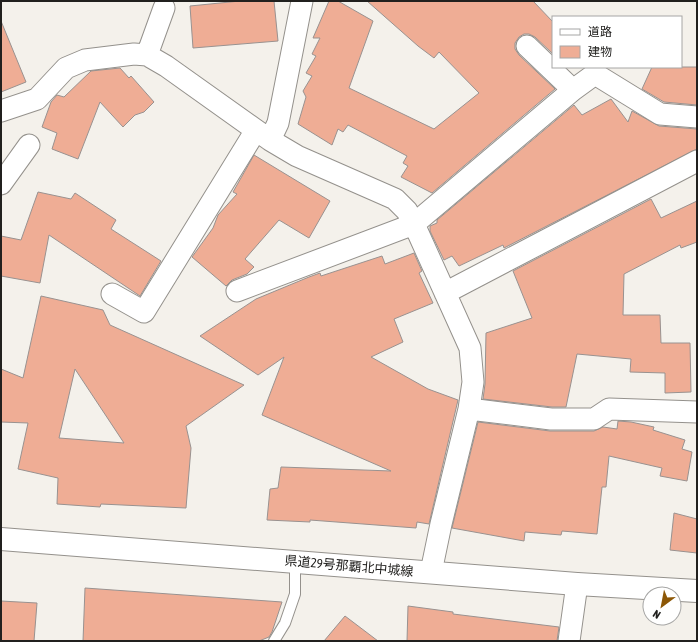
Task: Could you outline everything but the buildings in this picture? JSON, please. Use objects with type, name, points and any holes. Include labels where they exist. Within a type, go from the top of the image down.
[{"type":"main road","name":"県道29号那覇北中城線","points":[[1,538],[577,584],[697,591]]},
{"type":"street","points":[[112,294],[144,312],[263,135],[278,123],[302,1]]},
{"type":"street","points":[[147,55],[164,8]]},
{"type":"street","points":[[527,46],[573,90]]},
{"type":"street","points":[[1,111],[37,99],[66,68],[85,60],[134,54],[147,55],[166,66],[263,135],[311,162],[396,199],[414,224],[470,348],[473,382],[469,409],[431,572]]},
{"type":"street","points":[[237,291],[414,224],[573,90],[599,70],[660,114],[697,117]]},
{"type":"street","points":[[1,184],[29,145]]},
{"type":"street","points":[[445,293],[697,160]]},
{"type":"street","points":[[469,409],[551,419],[594,419],[608,408],[697,412]]},
{"type":"street","points":[[569,641],[577,584]]},
{"type":"lane","points":[[274,641],[285,623],[295,594],[294,561]]}]
